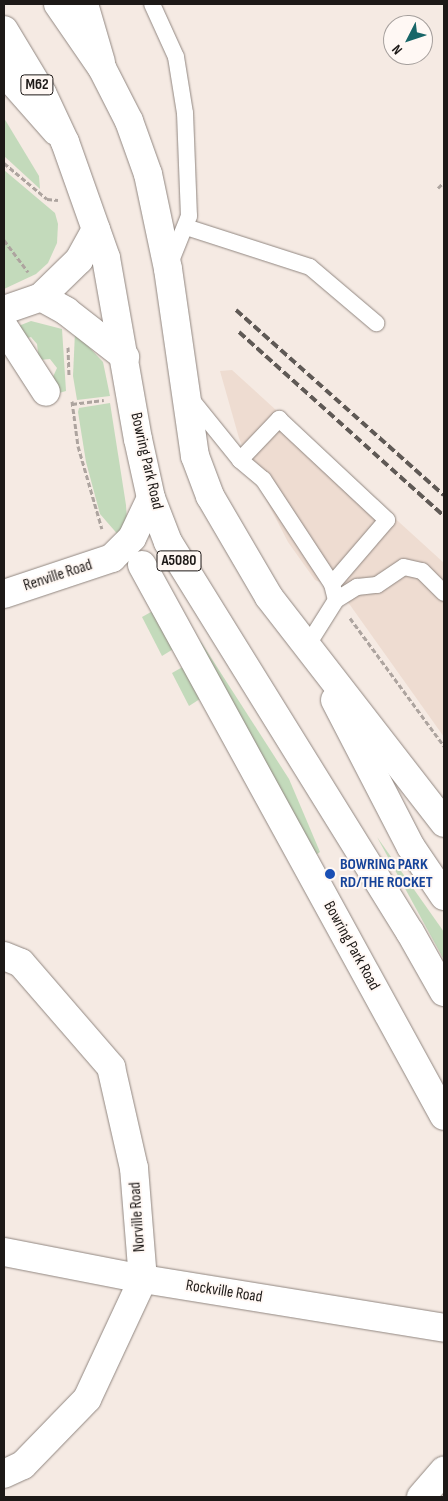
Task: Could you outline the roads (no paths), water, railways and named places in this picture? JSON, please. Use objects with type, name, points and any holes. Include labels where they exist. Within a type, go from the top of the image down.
[{"type":"main road","points":[[58,4],[102,68],[129,121],[148,174],[168,269],[184,391],[195,456],[210,496],[269,597],[444,823]]},
{"type":"main road","points":[[84,4],[102,68]]},
{"type":"main road","name":"M62","points":[[4,30],[42,93],[65,142]]},
{"type":"main road","name":"Bowring Park Road","points":[[4,72],[65,142],[96,228],[117,311],[151,498],[168,542],[410,932],[444,992]]},
{"type":"main road","points":[[4,310],[39,298],[79,260],[96,228]]},
{"type":"main road","points":[[39,298],[66,311],[124,357]]},
{"type":"main road","points":[[4,327],[62,391]]},
{"type":"main road","name":"Renville Road","points":[[4,594],[112,558],[132,538],[151,498]]},
{"type":"main road","name":"Renville Road","points":[[112,558],[188,576]]},
{"type":"main road","name":"Bowring Park Road","points":[[142,565],[444,1116]]},
{"type":"main road","points":[[307,646],[411,847],[444,896]]},
{"type":"main road","name":"Norville Road","points":[[4,956],[20,963],[111,1067],[134,1168],[143,1279],[87,1399],[23,1465],[4,1474]]},
{"type":"main road","name":"Rockville Road","points":[[4,1252],[143,1279],[444,1328]]},
{"type":"main road","points":[[420,1497],[444,1471]]},
{"type":"lane","points":[[152,4],[176,57],[186,113],[190,216],[168,269]]},
{"type":"lane","points":[[186,227],[310,267],[376,322]]},
{"type":"lane","points":[[184,391],[240,460],[263,479],[332,584],[336,600]]},
{"type":"lane","points":[[240,460],[279,419],[387,520],[332,584]]},
{"type":"lane","points":[[307,646],[336,600],[357,587],[377,585],[404,567],[413,567],[444,593]]},
{"type":"railway","points":[[236,310],[444,495]]},
{"type":"railway","points":[[239,332],[444,516]]},
{"type":"place","name":"BOWRING PARK RD/THE ROCKET","points":[[330,874]]}]
